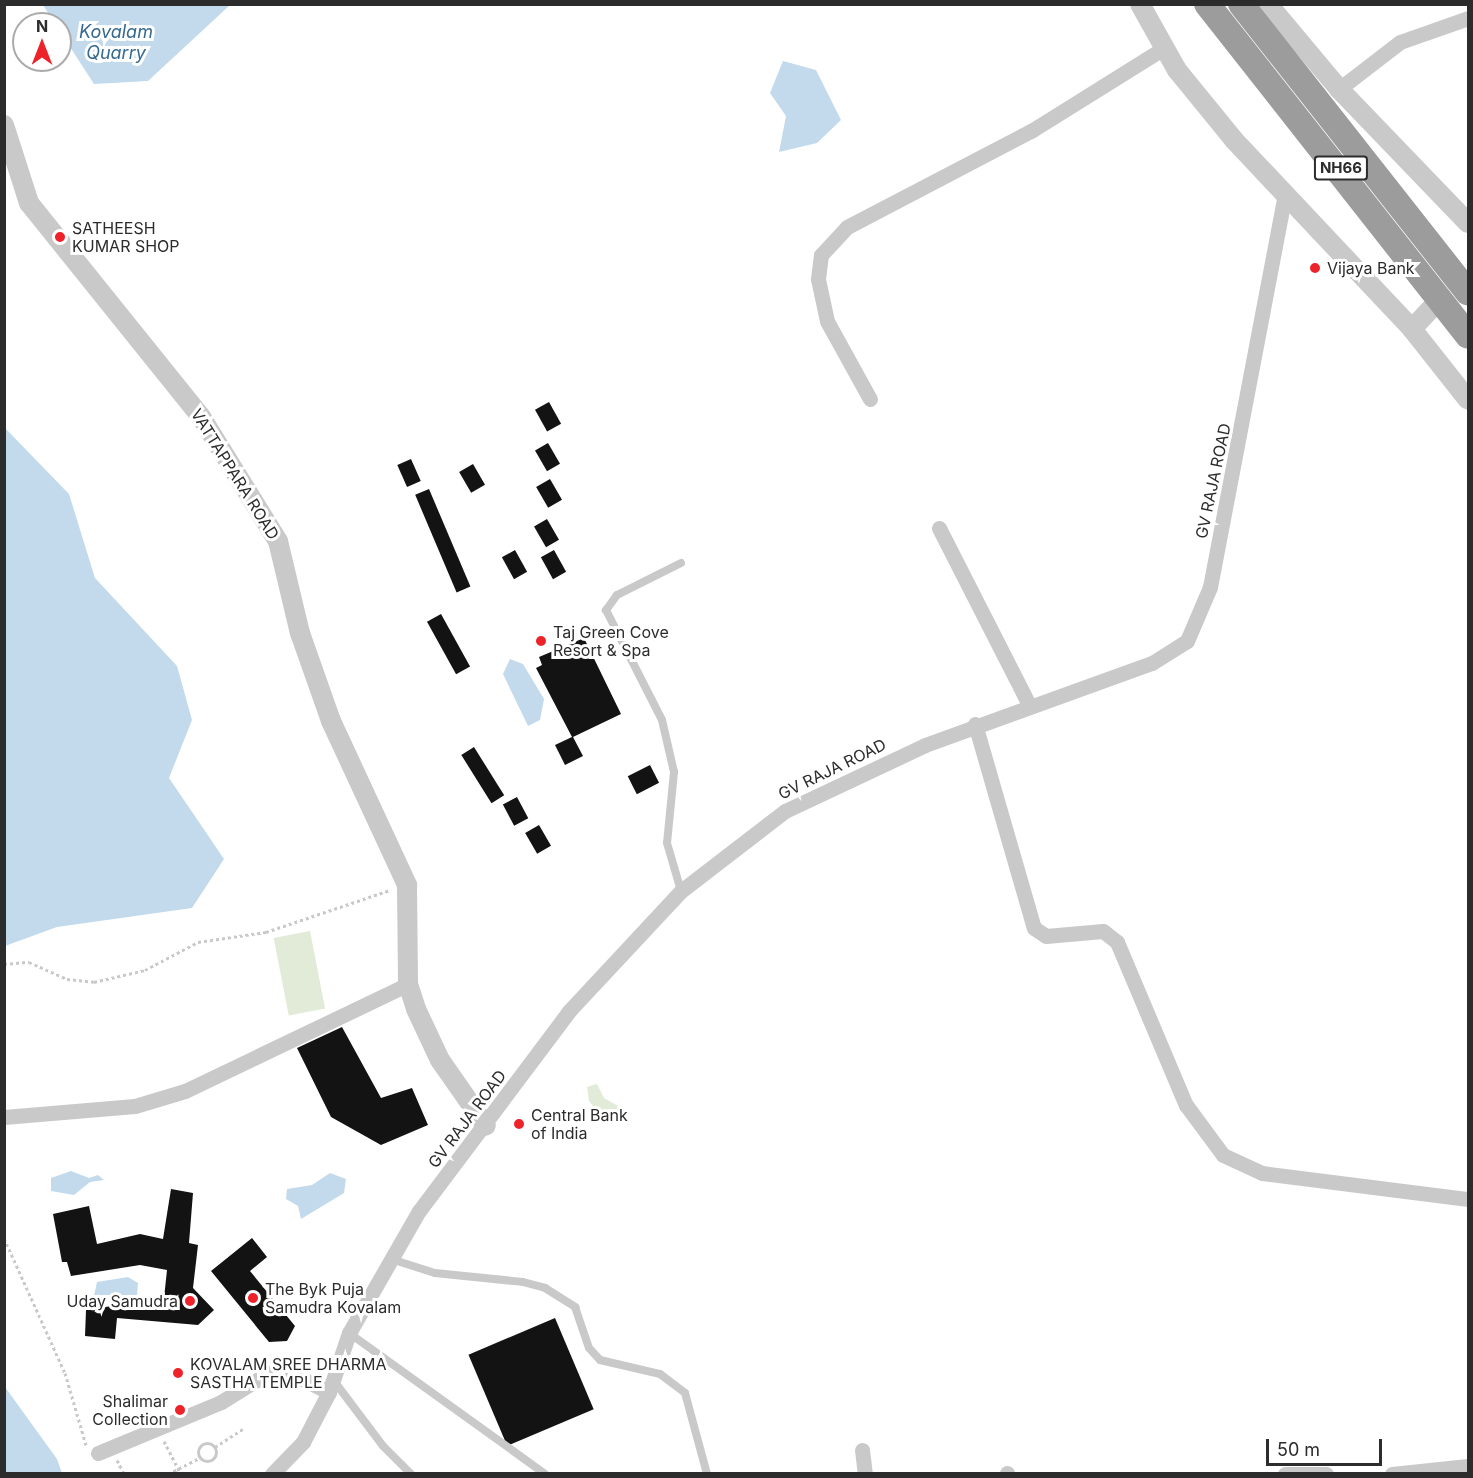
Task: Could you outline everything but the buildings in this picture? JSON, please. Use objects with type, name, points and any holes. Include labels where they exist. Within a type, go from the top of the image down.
[{"type":"highway","name":"NH66","points":[[1207,4],[1317,137],[1468,336]]},
{"type":"highway","name":"NH66","points":[[1242,4],[1337,121],[1468,292]]},
{"type":"highway","points":[[1317,137],[1337,121]]},
{"type":"street","points":[[1140,4],[1164,48],[1234,140],[1412,329],[1468,400]]},
{"type":"street","points":[[1268,4],[1339,89],[1468,223]]},
{"type":"street","points":[[1339,89],[1400,42],[1468,18]]},
{"type":"street","points":[[870,399],[827,321],[818,279],[821,255],[846,227],[1031,131],[1164,48]]},
{"type":"street","name":"VATTAPPARA ROAD","points":[[4,125],[30,203],[201,417],[278,541],[300,633],[331,721],[407,885],[408,984],[440,1060],[486,1126]]},
{"type":"street","name":"GV RAJA ROAD","points":[[272,1473],[303,1442],[331,1386],[349,1333],[419,1211],[486,1126],[569,1011],[681,891],[785,811],[975,724],[1152,663],[1187,641],[1196,625],[1210,587],[1285,192]]},
{"type":"street","points":[[1412,329],[1436,303]]},
{"type":"street","points":[[939,528],[1029,705]]},
{"type":"street","points":[[975,724],[1034,928],[1046,936],[1103,931],[1117,942],[1186,1105],[1223,1155],[1262,1173],[1468,1199]]},
{"type":"street","points":[[4,1117],[135,1106],[185,1091],[408,984]]},
{"type":"street","points":[[98,1453],[210,1406],[268,1374],[297,1376],[331,1386]]},
{"type":"street","points":[[862,1450],[865,1473]]},
{"type":"street","points":[[1392,1473],[1468,1466]]},
{"type":"street","points":[[1285,1473],[1326,1473]]},
{"type":"lane","points":[[681,564],[617,595],[606,610],[662,720],[674,772],[667,843],[681,891]]},
{"type":"lane","points":[[391,1259],[435,1273],[523,1282],[545,1288],[575,1307],[589,1347],[600,1360],[660,1374],[685,1393],[707,1473]]},
{"type":"lane","points":[[349,1333],[544,1473]]},
{"type":"lane","points":[[331,1386],[383,1446],[411,1473]]},
{"type":"path","points":[[4,964],[30,962],[67,979],[94,982],[145,970],[198,942],[266,932],[407,885]]},
{"type":"path","points":[[4,1238],[64,1373],[81,1434],[98,1453]]},
{"type":"path","points":[[199,1458],[201,1444],[215,1447],[244,1428]]},
{"type":"path","points":[[152,1443],[164,1440],[181,1473]]},
{"type":"path","points":[[168,1473],[199,1458],[213,1459],[215,1447]]},
{"type":"path","points":[[117,1451],[124,1473]]},
{"type":"green space","points":[[310,931],[325,1009],[289,1016],[274,938]]},
{"type":"green space","points":[[597,1084],[604,1098],[618,1106],[614,1115],[596,1110],[589,1101],[587,1087]]},
{"type":"water","name":"Kovalam Quarry","points":[[43,5],[230,5],[148,81],[94,84],[72,50],[72,12],[48,12]]},
{"type":"water","points":[[783,61],[816,70],[841,120],[817,143],[779,152],[786,116],[770,93]]},
{"type":"water","points":[[5,428],[69,494],[95,578],[177,666],[192,720],[169,778],[224,859],[192,908],[57,927],[5,946]]},
{"type":"water","points":[[510,659],[523,664],[544,699],[540,720],[528,726],[503,674]]},
{"type":"water","points":[[71,1171],[89,1178],[98,1175],[104,1180],[90,1182],[74,1195],[51,1191],[51,1178]]},
{"type":"water","points":[[330,1173],[346,1179],[344,1193],[301,1219],[298,1206],[286,1199],[287,1189],[312,1185]]},
{"type":"water","points":[[128,1277],[138,1283],[137,1295],[94,1296],[97,1282]]},
{"type":"water","points":[[5,1387],[57,1459],[62,1473],[5,1473]]},
{"type":"place","name":"SATHEESH KUMAR SHOP","points":[[60,237]]},
{"type":"place","name":"Vijaya Bank","points":[[1315,268]]},
{"type":"place","name":"Taj Green Cove Resort & Spa","points":[[541,641]]},
{"type":"place","name":"Central Bank of India","points":[[519,1124]]},
{"type":"place","name":"The Byk Puja Samudra Kovalam","points":[[253,1298]]},
{"type":"place","name":"Uday Samudra","points":[[190,1301]]},
{"type":"place","name":"KOVALAM SREE DHARMA SASTHA TEMPLE","points":[[178,1373]]},
{"type":"place","name":"Shalimar Collection","points":[[180,1410]]}]
